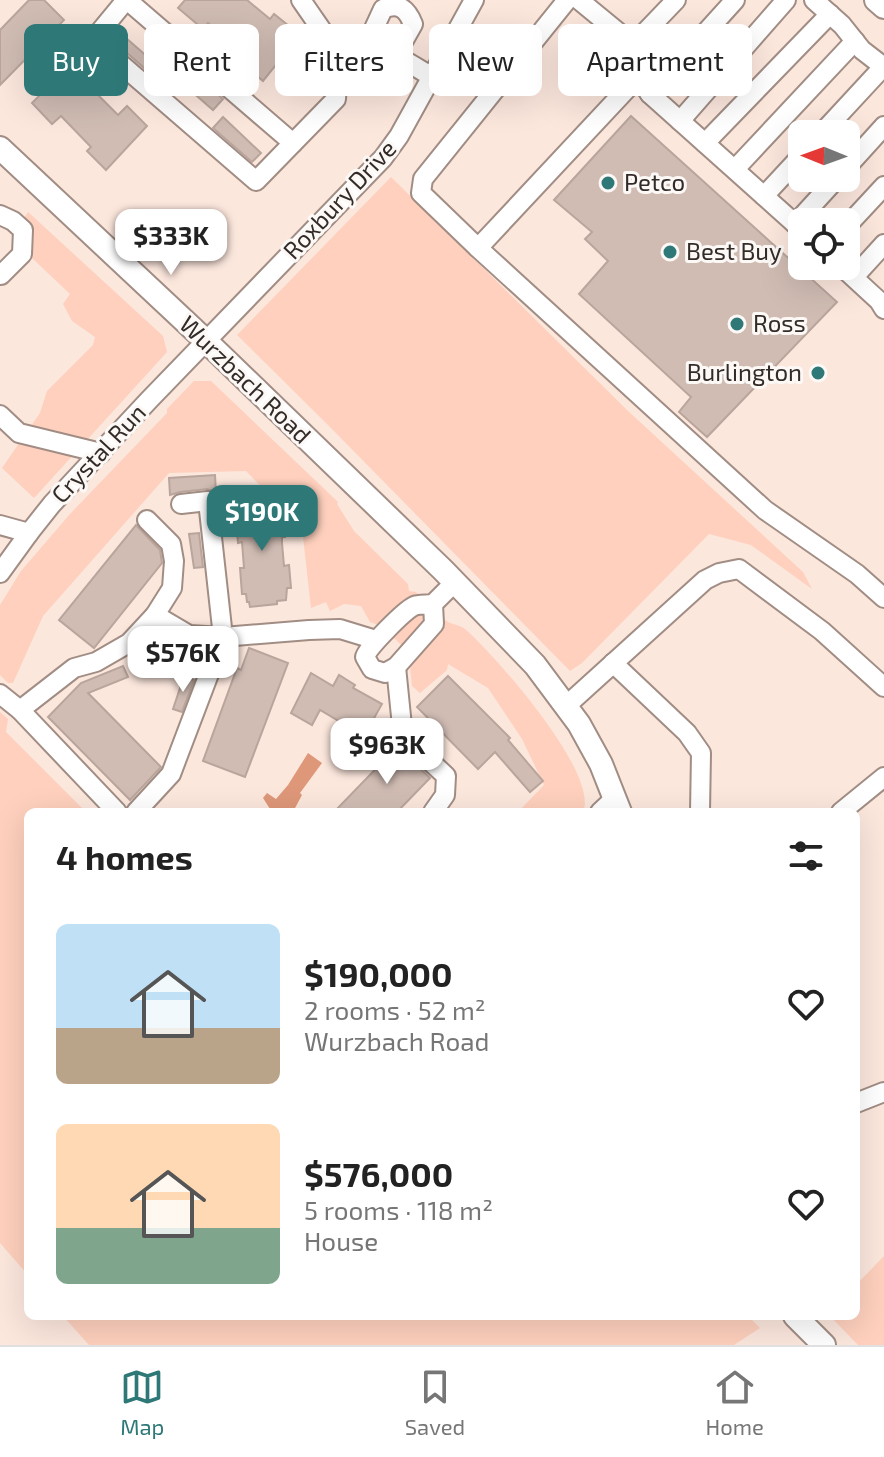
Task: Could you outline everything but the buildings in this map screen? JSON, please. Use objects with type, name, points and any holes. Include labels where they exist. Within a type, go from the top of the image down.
[{"type":"main road","points":[[876,0],[884,7]]},
{"type":"main road","name":"Wurzbach Road","points":[[0,148],[206,341],[455,582],[535,665],[579,724],[601,764],[612,807]]},
{"type":"main road","points":[[799,1320],[824,1345]]},
{"type":"street","points":[[293,143],[126,0],[93,40],[256,181],[336,99],[336,96]]},
{"type":"street","points":[[301,0],[318,24]]},
{"type":"street","name":"Roxbury Drive","points":[[461,24],[474,0]]},
{"type":"street","points":[[567,0],[423,179],[421,193],[765,510],[857,574],[884,598]]},
{"type":"street","points":[[579,0],[608,24]]},
{"type":"street","points":[[653,24],[676,0]]},
{"type":"street","points":[[713,24],[735,0]]},
{"type":"street","points":[[680,121],[786,0]]},
{"type":"street","points":[[814,0],[842,25],[862,50],[883,67],[834,120]]},
{"type":"street","points":[[376,24],[383,9],[391,6],[401,7],[413,24]]},
{"type":"street","points":[[705,143],[830,14]]},
{"type":"street","points":[[735,169],[855,41]]},
{"type":"street","name":"Roxbury Drive","points":[[206,341],[383,158],[429,82]]},
{"type":"street","points":[[478,248],[620,96]]},
{"type":"street","points":[[652,96],[788,217]]},
{"type":"street","points":[[860,153],[884,126]]},
{"type":"street","points":[[764,196],[788,170]]},
{"type":"street","points":[[860,212],[884,186]]},
{"type":"street","points":[[814,208],[826,192]]},
{"type":"street","points":[[0,215],[23,230],[22,254],[0,273]]},
{"type":"street","points":[[860,262],[884,244]]},
{"type":"street","points":[[856,280],[883,306]]},
{"type":"street","name":"Crystal Run","points":[[0,573],[52,504],[206,341]]},
{"type":"street","points":[[0,415],[19,433],[101,453]]},
{"type":"street","points":[[140,808],[171,774],[223,637],[208,501],[181,504]]},
{"type":"street","points":[[20,710],[74,668],[96,662],[129,643],[155,615],[172,588],[174,561],[171,544],[147,520]]},
{"type":"street","points":[[0,525],[29,533]]},
{"type":"street","points":[[566,706],[705,580],[739,569],[822,631],[884,687]]},
{"type":"street","points":[[433,604],[434,624],[401,661],[385,673],[367,664],[367,651],[380,637],[415,605],[433,604],[455,582]]},
{"type":"street","points":[[155,615],[189,635],[223,637],[340,629],[380,637],[401,661],[403,736],[446,776],[445,795],[436,808]]},
{"type":"street","points":[[613,663],[687,733],[701,753],[700,808]]},
{"type":"street","points":[[0,694],[20,710],[113,808]]},
{"type":"street","points":[[846,808],[884,777]]},
{"type":"street","points":[[860,1101],[884,1092]]},
{"type":"shaded area","points":[[391,177],[627,410],[803,572],[812,589],[751,545],[709,534],[582,663],[570,671],[237,335]]},
{"type":"shaded area","points":[[28,212],[163,336],[167,352],[34,498],[2,468],[40,413],[47,391],[93,345],[95,337],[72,321],[63,304],[70,294],[31,257],[31,230],[25,217]]},
{"type":"shaded area","points":[[194,381],[211,381],[338,502],[354,531],[408,584],[409,591],[416,592],[448,622],[465,629],[520,688],[561,744],[576,771],[584,794],[583,808],[522,808],[544,785],[522,739],[488,688],[448,664],[447,670],[420,693],[412,686],[410,666],[414,657],[381,626],[370,622],[361,606],[344,604],[330,611],[326,602],[311,608],[302,528],[246,471],[169,473],[43,616],[13,683],[8,683],[0,675],[0,605],[21,571],[70,514],[167,413],[167,409]]},
{"type":"shaded area","points":[[0,712],[8,719],[6,732],[82,808],[24,808],[24,1270],[0,1243]]},
{"type":"shaded area","points":[[308,753],[322,763],[300,793],[302,795],[295,808],[269,808],[263,798],[267,793],[276,799]]},
{"type":"shaded area","points":[[884,1256],[884,1345],[858,1345],[834,1320],[860,1320],[860,1281]]},
{"type":"shaded area","points":[[67,1320],[752,1320],[760,1328],[734,1345],[89,1345]]},
{"type":"place","name":"Petco","points":[[608,183]]},
{"type":"place","name":"Best Buy","points":[[670,252]]},
{"type":"place","name":"Ross","points":[[737,324]]},
{"type":"place","name":"Burlington","points":[[818,373]]}]
